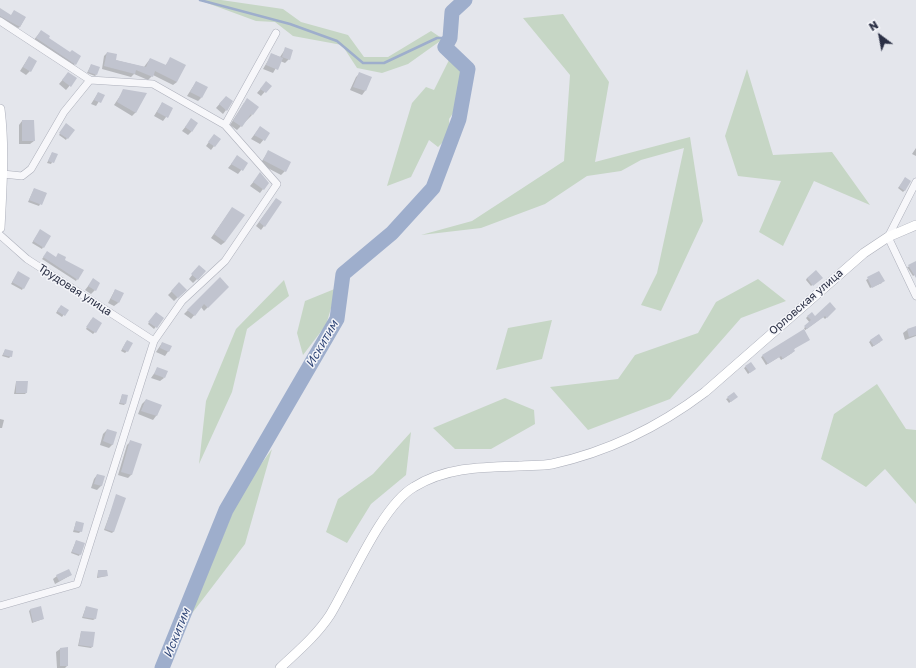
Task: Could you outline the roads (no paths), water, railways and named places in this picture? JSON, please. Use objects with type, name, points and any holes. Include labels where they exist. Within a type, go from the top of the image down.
[{"type":"main road","points":[[0,109],[3,130],[3,174],[0,228]]},
{"type":"main road","name":"Орловская улица","points":[[280,668],[313,638],[325,621],[396,501],[412,487],[431,477],[457,470],[482,467],[551,464],[603,449],[645,430],[678,412],[705,392],[829,281],[864,253],[888,237],[916,225]]},
{"type":"street","points":[[0,22],[90,80],[153,84],[225,124],[277,184],[225,261],[182,301],[154,341],[77,584],[0,606]]},
{"type":"street","points":[[225,124],[276,32]]},
{"type":"street","points":[[3,174],[22,176],[31,169],[64,112],[90,80]]},
{"type":"street","points":[[915,186],[888,237],[916,296]]},
{"type":"street","name":"Трудовая улица","points":[[0,235],[27,259],[154,341]]},
{"type":"waterway","points":[[200,0],[290,24],[337,41],[363,63],[384,63],[437,38],[450,38]]},
{"type":"waterway","name":"Искитим","points":[[162,668],[226,510],[337,319],[343,274],[392,233],[433,188],[459,119],[468,69],[445,47],[450,38],[452,12],[465,0]]}]
